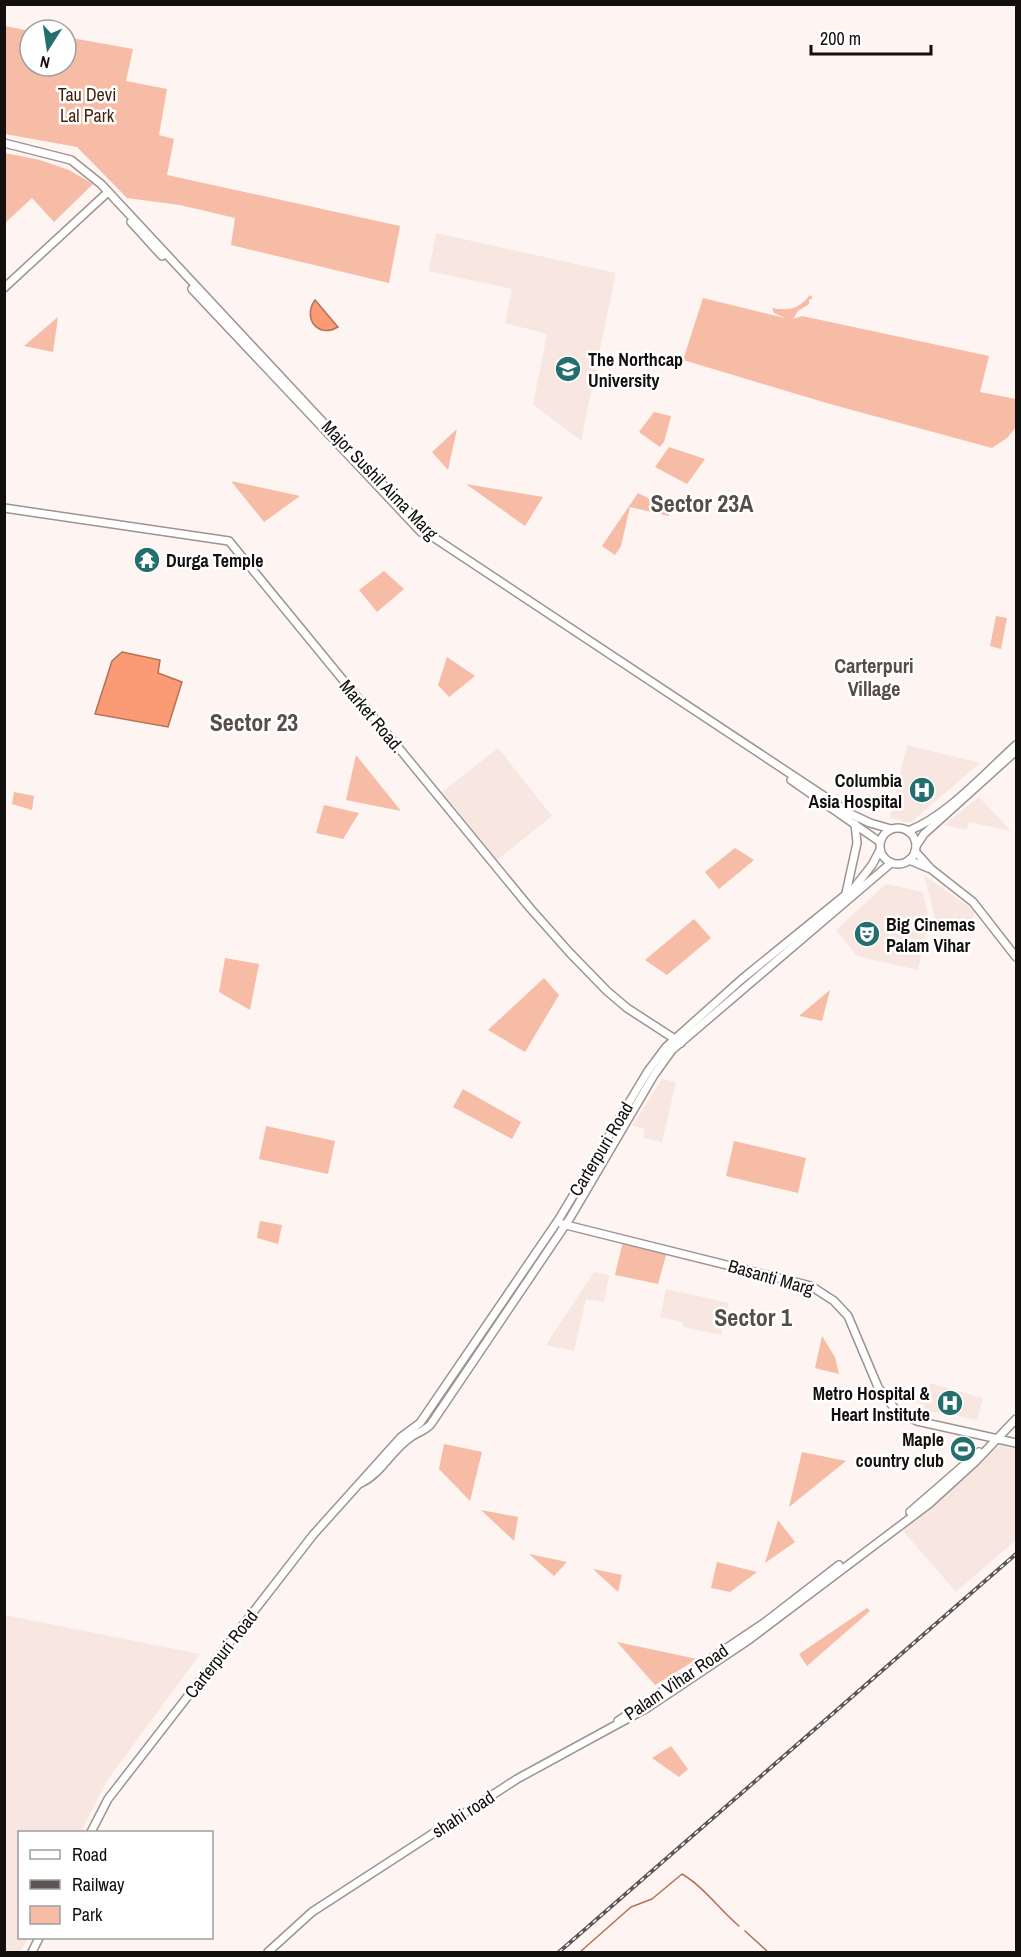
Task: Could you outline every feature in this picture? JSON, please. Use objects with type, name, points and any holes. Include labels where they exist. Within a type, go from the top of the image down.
[{"type":"street","name":"Major Sushil Aima Marg","points":[[4,145],[71,160],[87,171],[424,535],[855,824],[880,846]]},
{"type":"street","name":"Major Sushil Aima Marg","points":[[107,193],[433,537],[851,814],[891,829]]},
{"type":"street","points":[[4,288],[107,193]]},
{"type":"street","name":"Market Road.","points":[[4,508],[229,541],[570,954],[627,1008],[678,1041]]},
{"type":"street","points":[[1017,745],[946,810],[923,826],[908,831],[891,829],[884,834],[880,846],[885,860],[898,864],[909,860],[924,834],[1017,751]]},
{"type":"street","points":[[844,896],[848,889],[857,843],[855,824]]},
{"type":"street","points":[[908,831],[915,840],[915,849],[931,869],[973,902],[1017,957]]},
{"type":"street","name":"Carterpuri Road","points":[[92,1831],[108,1799],[313,1535],[361,1483],[374,1474],[410,1437],[431,1424],[565,1226],[654,1075],[678,1041],[742,979],[844,896],[868,870],[880,846]]},
{"type":"street","points":[[909,860],[931,869]]},
{"type":"street","name":"Carterpuri Road","points":[[361,1483],[364,1476],[404,1434],[420,1423],[557,1222],[648,1071],[666,1047],[678,1041],[891,863]]},
{"type":"street","name":"Basanti Marg","points":[[557,1222],[565,1226],[811,1286],[834,1301],[848,1316],[878,1387],[898,1413],[916,1421],[1017,1443]]},
{"type":"street","name":"Palam Vihar Road","points":[[617,1722],[647,1708],[776,1620],[928,1504],[975,1462],[1017,1419]]},
{"type":"street","name":"shahi road","points":[[268,1953],[312,1912],[526,1773],[617,1722]]},
{"type":"street","points":[[32,1953],[39,1939]]},
{"type":"shaded area","name":"The Northcap University","points":[[436,233],[616,273],[581,441],[533,404],[547,334],[505,323],[512,289],[429,271]]},
{"type":"shaded area","points":[[315,300],[338,327],[324,330],[314,325],[310,314]]},
{"type":"shaded area","points":[[122,652],[160,660],[158,673],[182,682],[168,727],[95,714],[112,661]]},
{"type":"shaded area","name":"Columbia Asia Hospital","points":[[907,745],[980,763],[910,823],[890,818]]},
{"type":"shaded area","points":[[498,748],[552,816],[497,860],[442,792]]},
{"type":"shaded area","points":[[979,797],[1011,831],[969,822],[967,830],[944,825]]},
{"type":"shaded area","points":[[924,875],[975,911],[970,935],[932,926],[935,918]]},
{"type":"shaded area","points":[[886,884],[923,892],[929,920],[918,970],[857,956],[836,930]]},
{"type":"shaded area","points":[[662,1079],[676,1082],[662,1142],[643,1138],[645,1129],[632,1126]]},
{"type":"shaded area","points":[[594,1272],[609,1275],[604,1302],[586,1299],[574,1351],[546,1345]]},
{"type":"shaded area","points":[[666,1289],[729,1303],[721,1335],[683,1327],[683,1322],[660,1317]]},
{"type":"shaded area","name":"Metro Hospital & Heart Institute","points":[[930,1383],[983,1398],[977,1420],[938,1412],[924,1412],[924,1405],[916,1402],[923,1396],[927,1399]]},
{"type":"shaded area","points":[[1000,1445],[1016,1449],[1016,1540],[956,1592],[903,1531]]},
{"type":"shaded area","points":[[4,1615],[200,1654],[106,1782],[82,1831],[18,1831],[18,1939],[27,1939],[20,1952],[4,1952]]},
{"type":"green space","name":"Tau Devi Lal Park","points":[[5,26],[18,29],[18,78],[78,78],[78,39],[133,49],[126,81],[167,89],[159,135],[174,139],[167,175],[400,226],[389,283],[231,245],[235,218],[180,205],[127,198],[77,147],[5,134]]},
{"type":"green space","points":[[5,153],[40,160],[69,170],[93,184],[54,222],[32,198],[5,223]]},
{"type":"green space","points":[[810,295],[813,298],[809,300],[809,304],[798,311],[793,319],[802,316],[989,356],[980,392],[1016,399],[1016,427],[1007,438],[992,448],[830,404],[683,360],[703,298],[785,318],[774,313],[772,308],[793,308]]},
{"type":"green space","points":[[58,317],[53,352],[24,346]]},
{"type":"green space","points":[[654,412],[671,416],[664,442],[660,447],[639,432]]},
{"type":"green space","points":[[457,429],[448,470],[432,452]]},
{"type":"green space","points":[[669,447],[705,459],[687,484],[655,467]]},
{"type":"green space","points":[[231,481],[300,496],[264,522]]},
{"type":"green space","points":[[466,484],[543,497],[525,526]]},
{"type":"green space","points":[[638,493],[670,509],[669,516],[630,507],[621,546],[615,555],[602,546]]},
{"type":"green space","points":[[384,571],[404,589],[377,612],[359,590]]},
{"type":"green space","points":[[996,616],[1007,618],[1001,649],[990,646]]},
{"type":"green space","points":[[447,657],[475,676],[449,697],[438,685]]},
{"type":"green space","points":[[356,755],[401,811],[346,800]]},
{"type":"green space","points":[[14,792],[34,796],[32,810],[12,804]]},
{"type":"green space","points":[[324,805],[359,813],[343,839],[316,833]]},
{"type":"green space","points":[[735,848],[754,860],[719,889],[705,872]]},
{"type":"green space","points":[[694,919],[711,938],[667,975],[645,960]]},
{"type":"green space","points":[[225,958],[259,964],[250,1010],[219,992]]},
{"type":"green space","points":[[544,978],[559,995],[525,1052],[488,1030]]},
{"type":"green space","points":[[830,990],[822,1021],[799,1016]]},
{"type":"green space","points":[[463,1089],[521,1122],[512,1139],[453,1107]]},
{"type":"green space","points":[[266,1126],[335,1141],[328,1174],[259,1159]]},
{"type":"green space","points":[[734,1141],[806,1158],[798,1193],[726,1176]]},
{"type":"green space","points":[[260,1221],[282,1225],[278,1244],[257,1238]]},
{"type":"green space","points":[[624,1237],[668,1248],[658,1284],[615,1275]]},
{"type":"green space","points":[[822,1336],[835,1357],[839,1374],[815,1368]]},
{"type":"green space","points":[[444,1444],[482,1452],[470,1501],[439,1469]]},
{"type":"green space","points":[[802,1452],[846,1461],[789,1507]]},
{"type":"green space","points":[[481,1510],[518,1517],[514,1541]]},
{"type":"green space","points":[[778,1520],[795,1542],[765,1563]]},
{"type":"green space","points":[[529,1554],[567,1562],[554,1576]]},
{"type":"green space","points":[[717,1562],[757,1572],[730,1592],[711,1588]]},
{"type":"green space","points":[[593,1569],[622,1575],[618,1592]]},
{"type":"green space","points":[[867,1608],[870,1611],[807,1666],[799,1654]]},
{"type":"green space","points":[[617,1642],[697,1659],[655,1685]]},
{"type":"green space","points":[[671,1746],[688,1769],[679,1777],[652,1758]]},
{"type":"waterway","points":[[580,1952],[631,1907],[652,1899],[682,1874],[698,1885],[739,1926]]},
{"type":"waterway","points":[[745,1931],[768,1952]]},
{"type":"railway","points":[[559,1952],[1016,1554]]},
{"type":"place","name":"The Northcap University","points":[[568,369]]},
{"type":"place","name":"Durga Temple","points":[[147,560]]},
{"type":"place","name":"Columbia Asia Hospital","points":[[922,790]]},
{"type":"place","name":"Big Cinemas Palam Vihar","points":[[867,934]]},
{"type":"place","name":"Metro Hospital & Heart Institute","points":[[950,1403]]},
{"type":"place","name":"Maple country club","points":[[963,1449]]},
{"type":"district","name":"Sector 23A","points":[[702,503]]},
{"type":"district","name":"Carterpuri Village","points":[[874,676]]},
{"type":"district","name":"Sector 23","points":[[254,722]]},
{"type":"district","name":"Sector 1","points":[[753,1317]]}]
